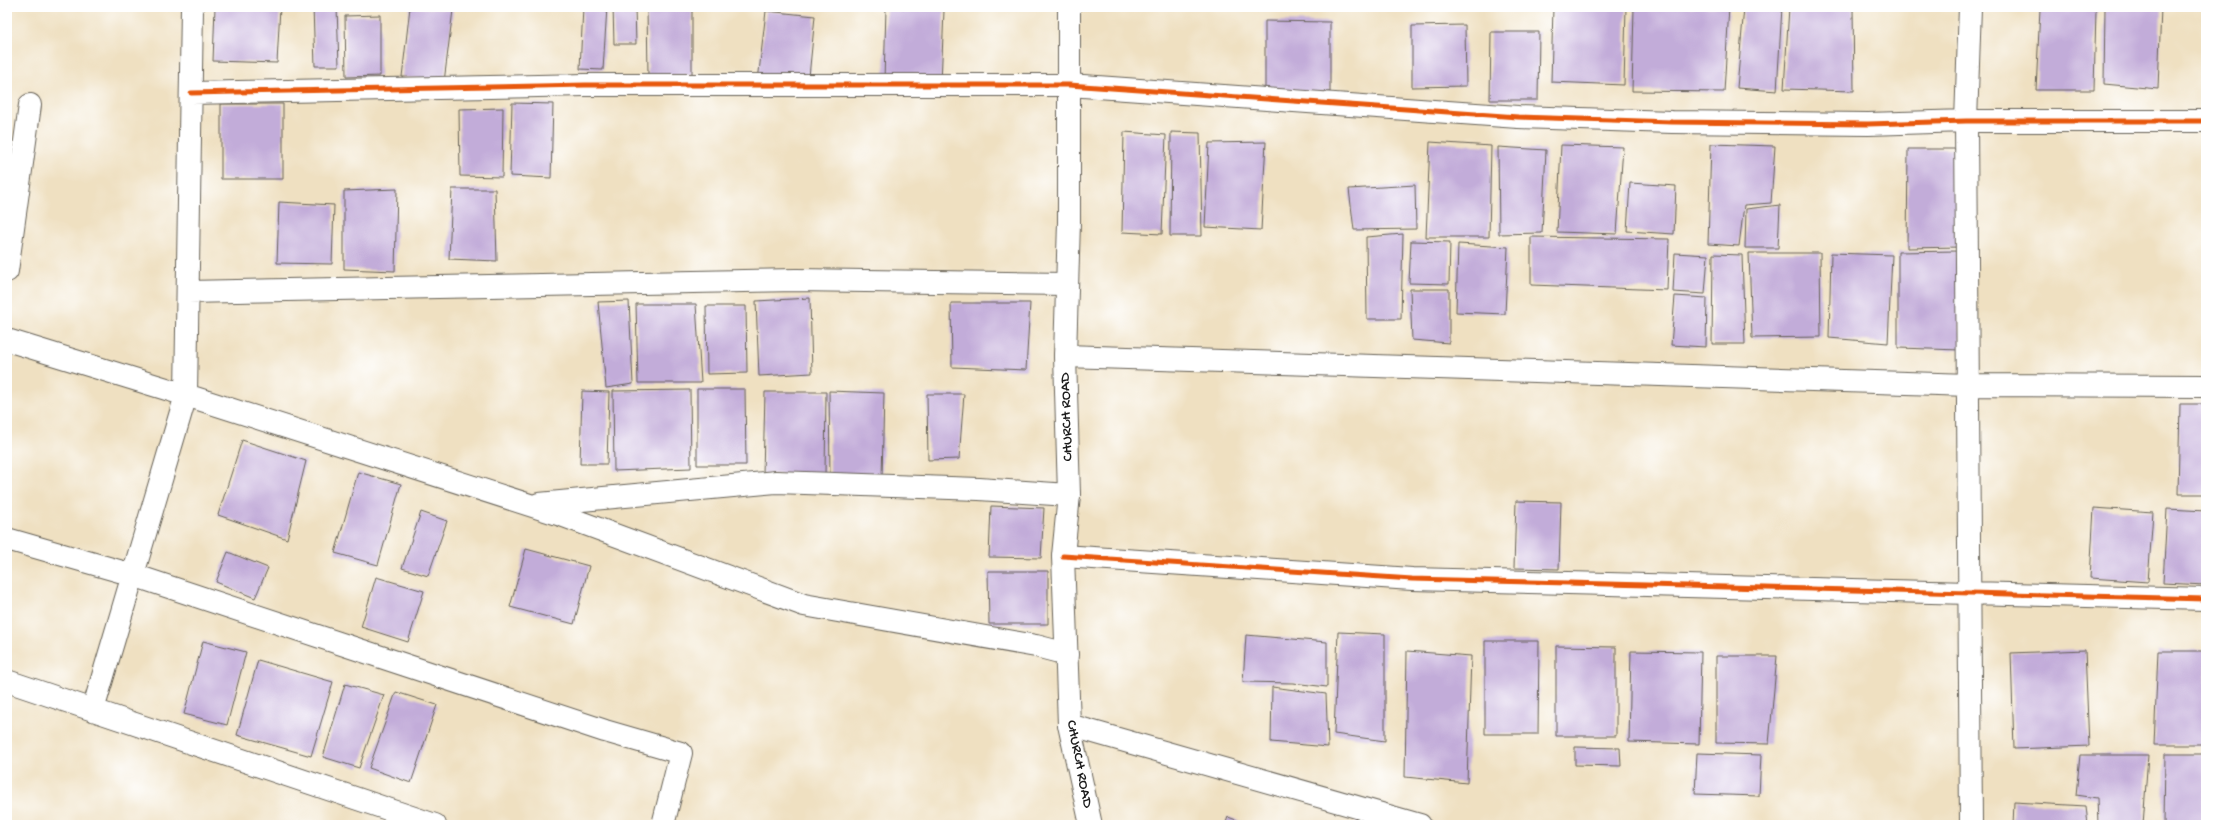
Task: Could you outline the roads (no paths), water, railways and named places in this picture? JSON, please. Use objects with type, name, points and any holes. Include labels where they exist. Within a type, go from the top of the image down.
[{"type":"street","points":[[93,710],[186,395],[192,7]]},
{"type":"street","name":"CHURCH ROAD","points":[[1069,7],[1065,356],[1069,495],[1064,556],[1069,725],[1091,825]]},
{"type":"street","points":[[1970,7],[1966,121],[1971,825]]},
{"type":"street","points":[[191,93],[585,85],[1069,86],[1518,117],[1868,124],[1966,121],[2206,121]]},
{"type":"street","points":[[7,271],[30,105]]},
{"type":"street","points":[[188,292],[796,280],[1067,284]]},
{"type":"street","points":[[7,340],[186,395],[561,515],[804,605],[1036,646],[1067,654]]},
{"type":"street","points":[[1065,356],[1968,385],[2206,386]]},
{"type":"street","points":[[528,505],[776,482],[979,489],[1069,495]]},
{"type":"street","points":[[7,540],[133,575],[605,731],[681,754],[663,825]]},
{"type":"street","points":[[1064,556],[1412,579],[2206,599]]},
{"type":"street","points":[[7,681],[435,825]]},
{"type":"street","points":[[1069,725],[1420,825]]}]
